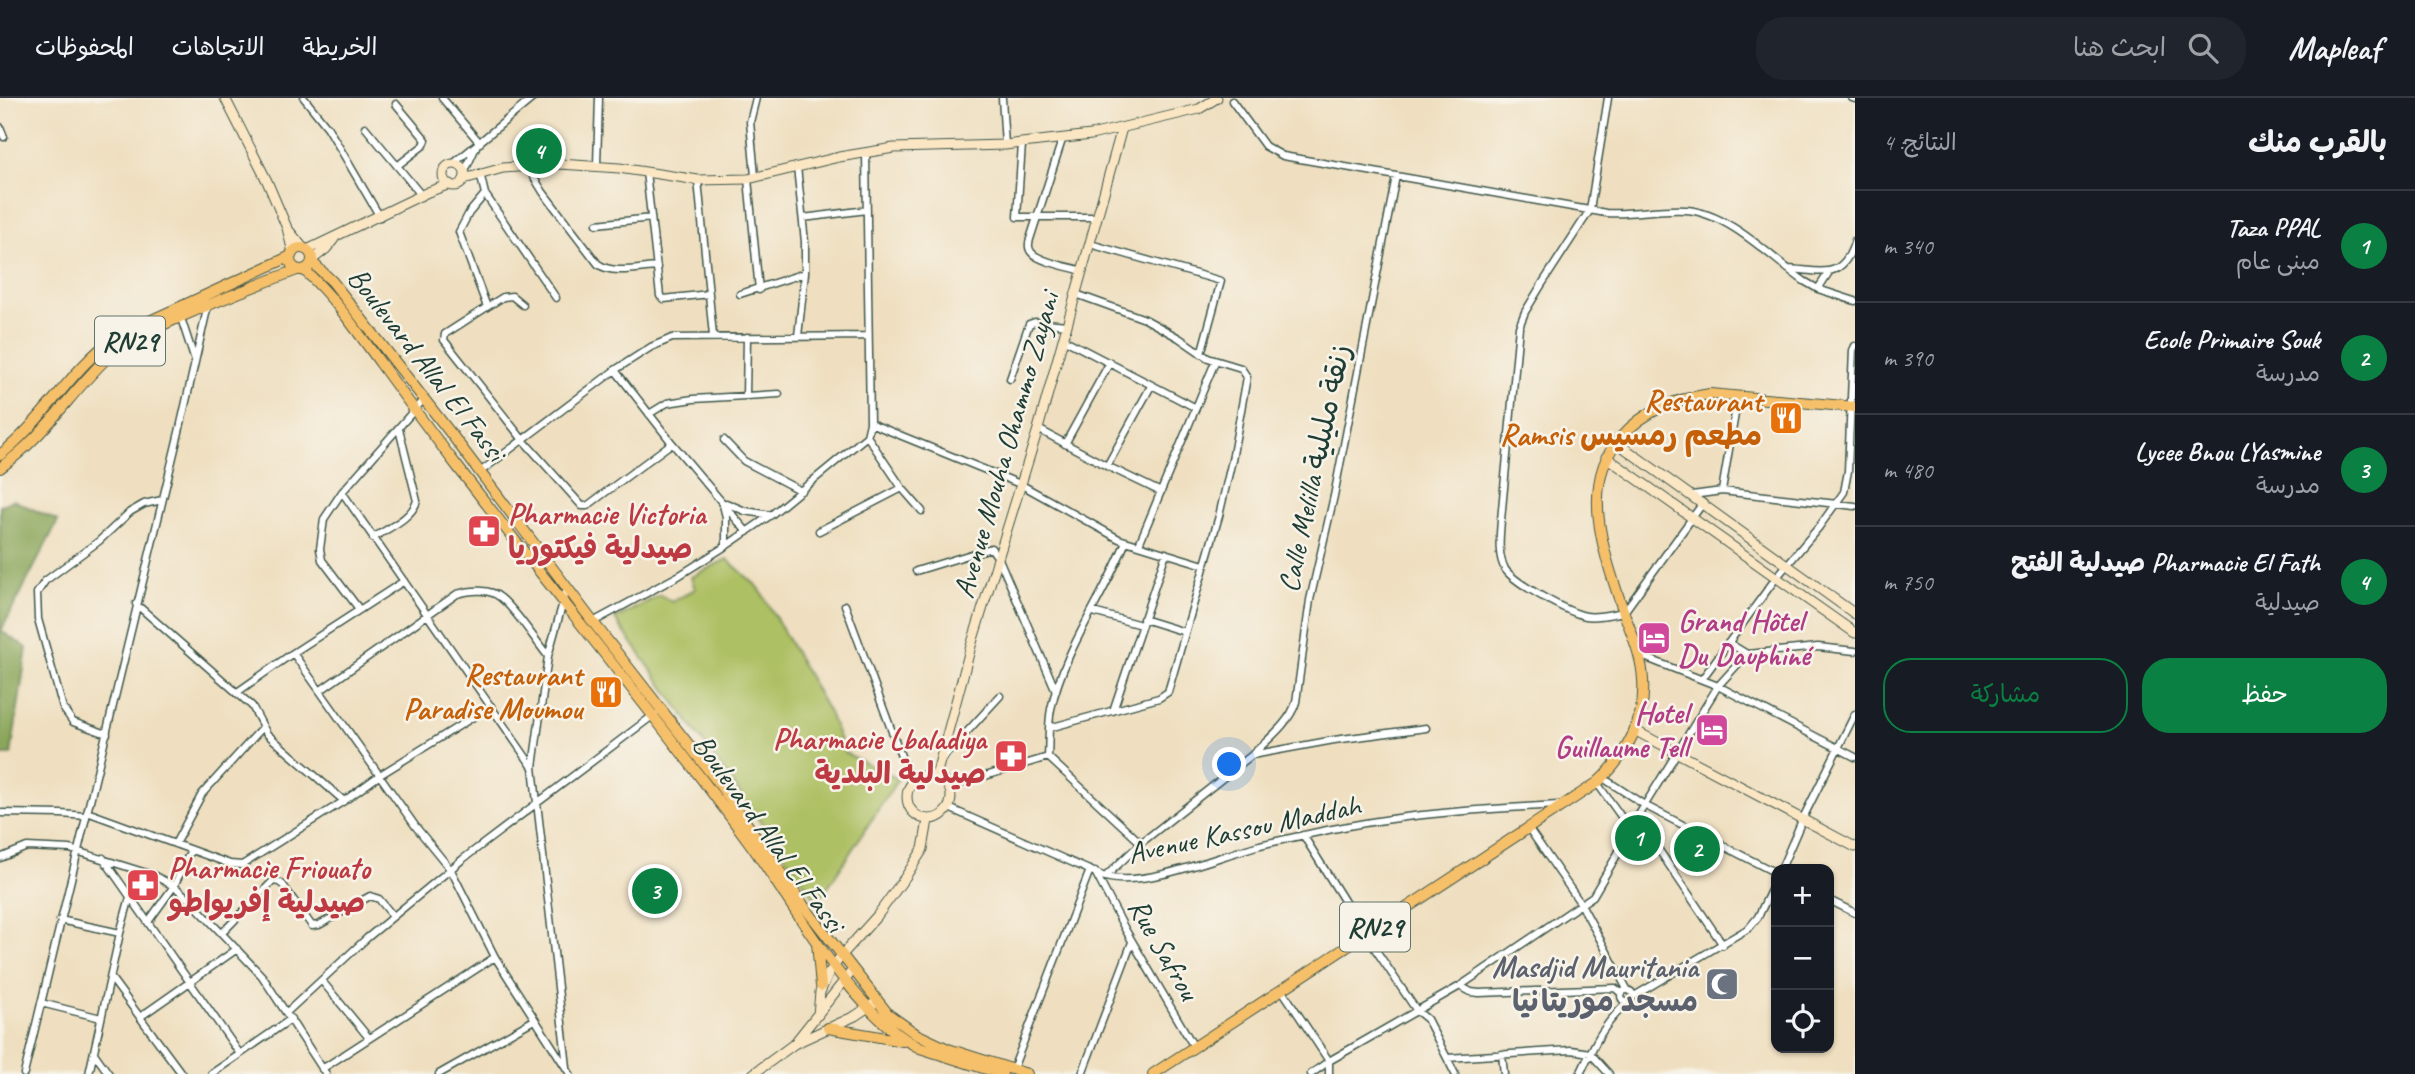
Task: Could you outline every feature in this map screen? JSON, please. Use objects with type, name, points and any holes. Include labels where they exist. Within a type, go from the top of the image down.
[{"type":"main road","name":"RN29","points":[[0,468],[44,430],[116,350],[180,312],[292,254],[306,260]]},
{"type":"main road","points":[[292,254],[291,264],[306,260]]},
{"type":"main road","name":"RN29","points":[[0,456],[25,433],[103,346],[124,332],[208,305],[306,260]]},
{"type":"main road","name":"Boulevard Allal El Fassi","points":[[306,260],[332,281],[593,622],[834,966],[848,975],[889,1028],[908,1042],[1002,1074]]},
{"type":"main road","name":"Boulevard Allal El Fassi","points":[[306,260],[414,410],[563,603],[717,781],[841,956],[848,975]]},
{"type":"main road","name":"RN29","points":[[1153,1074],[1167,1070],[1194,1047],[1600,781],[1622,756],[1634,730],[1643,693],[1639,655],[1600,526],[1598,503],[1599,473],[1606,457],[1624,432],[1664,405],[1687,397],[1710,394],[1853,407]]},
{"type":"main road","points":[[816,939],[821,986]]},
{"type":"main road","name":"Boulevard Allal El Fassi","points":[[873,1004],[916,1034],[948,1049],[1027,1074]]},
{"type":"main road","points":[[828,1028],[908,1042]]},
{"type":"street","points":[[225,98],[267,181],[287,228],[306,260],[326,249],[334,239],[425,194],[450,184],[457,185],[478,145]]},
{"type":"street","points":[[304,98],[328,128],[380,217]]},
{"type":"street","points":[[597,165],[599,98]]},
{"type":"street","points":[[756,98],[750,122],[759,290]]},
{"type":"street","points":[[1002,98],[1005,145]]},
{"type":"street","points":[[464,175],[527,166],[597,165],[698,180],[751,178],[894,148],[1005,145],[1062,139],[1199,109],[1217,98]]},
{"type":"street","points":[[1608,98],[1590,210],[1525,312],[1520,327],[1501,520],[1500,552],[1504,567],[1513,577],[1571,612],[1588,617],[1624,612],[1703,503]]},
{"type":"street","points":[[446,99],[478,145]]},
{"type":"street","points":[[1230,99],[1259,139],[1271,151],[1283,156],[1590,210],[1625,214],[1669,209],[1689,210],[1713,216],[1818,289],[1855,301]]},
{"type":"street","points":[[425,194],[447,167],[478,145],[527,100]]},
{"type":"street","points":[[396,104],[426,140],[424,145],[397,166]]},
{"type":"street","points":[[0,127],[4,137]]},
{"type":"street","points":[[365,127],[397,166],[425,194]]},
{"type":"street","name":"Avenue Mouha Ohammo Zayani","points":[[936,776],[971,646],[1038,429],[1122,128]]},
{"type":"street","points":[[1062,139],[1029,244],[1031,253],[1083,271]]},
{"type":"street","points":[[1022,144],[1016,216],[1098,217]]},
{"type":"street","points":[[593,622],[680,575],[747,532],[867,436],[870,423],[866,152]]},
{"type":"street","points":[[453,164],[460,166],[464,175]]},
{"type":"street","points":[[527,166],[543,192],[598,264],[615,270],[657,267]]},
{"type":"street","points":[[797,167],[803,218],[804,273],[798,337]]},
{"type":"street","points":[[646,172],[662,298],[709,294]]},
{"type":"street","points":[[480,173],[485,194],[556,298]]},
{"type":"street","points":[[444,174],[450,184]]},
{"type":"street","name":"Calle Melilla زنقة مليلية","points":[[1105,877],[1141,843],[1252,755],[1281,726],[1296,702],[1310,600],[1334,496],[1396,176]]},
{"type":"street","points":[[698,180],[713,336]]},
{"type":"street","points":[[485,194],[458,232],[487,307]]},
{"type":"street","points":[[803,218],[867,210]]},
{"type":"street","points":[[597,224],[651,218]]},
{"type":"street","points":[[287,228],[292,254]]},
{"type":"street","points":[[1818,289],[1829,272],[1846,263],[1855,240]]},
{"type":"street","points":[[1090,244],[1221,281],[1202,354]]},
{"type":"street","points":[[1787,269],[1829,272]]},
{"type":"street","points":[[740,294],[759,290],[804,273]]},
{"type":"street","points":[[1049,729],[1166,695],[1232,460],[1247,377],[1241,368],[1215,362],[1144,318],[1076,294]]},
{"type":"street","points":[[523,305],[512,296],[503,298],[445,334],[444,340],[523,440],[584,506],[672,443]]},
{"type":"street","points":[[24,1074],[208,305]]},
{"type":"street","points":[[180,312],[194,359]]},
{"type":"street","points":[[1010,379],[1031,323],[1067,325]]},
{"type":"street","points":[[480,472],[615,370],[651,347],[672,338],[868,336]]},
{"type":"street","points":[[746,396],[747,337]]},
{"type":"street","points":[[1063,339],[1196,408]]},
{"type":"street","points":[[1702,679],[1776,578],[1819,527],[1846,484],[1855,346]]},
{"type":"street","points":[[1065,444],[1110,362]]},
{"type":"street","points":[[1139,544],[1215,362]]},
{"type":"street","points":[[615,370],[747,532]]},
{"type":"street","points":[[1107,466],[1151,386]]},
{"type":"street","points":[[649,414],[667,403],[779,394]]},
{"type":"street","points":[[1722,491],[1738,396]]},
{"type":"street","points":[[359,609],[321,555],[324,519],[342,492],[423,400]]},
{"type":"street","points":[[870,423],[1020,484],[1126,541],[1203,565]]},
{"type":"street","points":[[373,538],[408,515],[417,501],[399,429]]},
{"type":"street","points":[[1038,429],[1161,492]]},
{"type":"street","points":[[867,436],[902,488],[922,511]]},
{"type":"street","points":[[724,440],[744,461],[801,491]]},
{"type":"street","points":[[1616,442],[1855,614]]},
{"type":"street","points":[[1606,457],[1855,633]]},
{"type":"street","points":[[819,531],[902,488]]},
{"type":"street","points":[[1692,495],[1722,491],[1855,506]]},
{"type":"street","points":[[342,492],[533,767]]},
{"type":"street","points":[[107,734],[73,722],[63,708],[37,620],[37,593],[45,581],[99,541],[130,512],[144,504],[162,500]]},
{"type":"street","points":[[721,500],[745,511],[771,515]]},
{"type":"street","points":[[721,500],[726,517],[726,546]]},
{"type":"street","points":[[1126,541],[1056,692],[1049,729],[1048,757],[1141,843]]},
{"type":"street","points":[[916,572],[991,548],[999,559],[1056,692]]},
{"type":"street","points":[[1113,710],[1166,553]]},
{"type":"street","points":[[236,693],[404,581]]},
{"type":"street","points":[[567,588],[548,656],[533,767],[569,1072]]},
{"type":"street","points":[[321,691],[457,594],[481,591],[501,597],[548,656]]},
{"type":"street","points":[[136,604],[255,710],[262,728],[344,801]]},
{"type":"street","points":[[845,605],[911,783]]},
{"type":"street","points":[[1093,612],[1185,632]]},
{"type":"street","points":[[1729,643],[1747,654],[1818,647],[1855,651]]},
{"type":"street","points":[[293,653],[416,827],[451,870],[495,957],[569,1072]]},
{"type":"street","points":[[1311,1074],[1460,986],[1593,896],[1630,829],[1718,686],[1747,654]]},
{"type":"street","points":[[1639,655],[1718,686],[1855,757]]},
{"type":"street","points":[[941,760],[1000,696]]},
{"type":"street","points":[[0,813],[87,814],[230,864],[242,865],[491,706]]},
{"type":"street","points":[[211,1074],[289,1016],[322,981],[393,916],[537,802],[658,712]]},
{"type":"street","points":[[1783,864],[1855,714]]},
{"type":"street","points":[[175,844],[202,794],[262,728]]},
{"type":"street","points":[[1252,755],[1334,740],[1426,728]]},
{"type":"street","points":[[1634,730],[1855,847]]},
{"type":"street","points":[[949,787],[1048,757]]},
{"type":"street","points":[[922,775],[936,776],[949,787],[951,796],[948,808],[940,817],[928,820],[909,809],[906,795],[911,783],[922,775]]},
{"type":"street","points":[[1600,781],[1771,870]]},
{"type":"street","points":[[1600,781],[1630,829]]},
{"type":"street","name":"Avenue Kassou Maddah","points":[[948,808],[1105,877],[1126,880],[1148,877],[1341,827],[1445,813],[1563,805]]},
{"type":"street","points":[[1638,819],[1723,944]]},
{"type":"street","points":[[818,1015],[821,986],[841,956],[877,916],[906,876],[923,849],[928,820]]},
{"type":"street","points":[[1529,829],[1581,904],[1624,991],[1623,1000],[1628,1002]]},
{"type":"street","points":[[1303,835],[1365,934],[1417,1011],[1427,1019],[1455,1074]]},
{"type":"street","points":[[0,857],[18,849],[39,846],[78,850],[153,875],[174,886],[262,976],[324,1071],[369,1038],[495,957]]},
{"type":"street","points":[[148,922],[174,886],[191,850]]},
{"type":"street","points":[[103,858],[240,1054]]},
{"type":"street","points":[[1013,1069],[1093,871]]},
{"type":"street","name":"Rue Safrou","points":[[1093,871],[1194,1047]]},
{"type":"street","points":[[222,933],[273,881],[283,885],[312,926],[319,925],[370,896],[379,899],[393,916]]},
{"type":"street","points":[[1580,1074],[1601,1030],[1634,996],[1749,928],[1758,917],[1771,890]]},
{"type":"street","points":[[89,1074],[130,897]]},
{"type":"street","points":[[1834,902],[1855,913]]},
{"type":"street","points":[[60,920],[120,933]]},
{"type":"street","points":[[1082,1074],[1132,942]]},
{"type":"street","points":[[140,1017],[237,949]]},
{"type":"street","points":[[794,1044],[848,975]]},
{"type":"street","points":[[111,978],[182,1074]]},
{"type":"street","points":[[322,981],[369,1038]]},
{"type":"street","points":[[1460,986],[1479,993],[1615,988],[1632,992],[1634,996]]},
{"type":"street","points":[[1282,989],[1329,1061],[1329,1074]]},
{"type":"street","points":[[41,1003],[101,1018]]},
{"type":"street","points":[[752,1074],[794,1044],[873,1004]]},
{"type":"street","points":[[439,1074],[534,1020]]},
{"type":"street","points":[[1447,1058],[1571,1051],[1590,1053],[1609,1074]]},
{"type":"street","points":[[94,1052],[109,1074]]},
{"type":"street","points":[[1502,1054],[1504,1074]]},
{"type":"green space","points":[[13,500],[58,521],[1,631],[27,648],[11,755],[0,755],[0,506]]},
{"type":"green space","points":[[727,559],[759,588],[829,713],[845,753],[898,779],[824,893],[814,897],[615,619],[660,595],[672,602],[695,589],[691,577]]},
{"type":"place","name":"Pharmacie El Fath صيدلية الفتح","points":[[539,151]]},
{"type":"place","name":"Restaurant Ramsis مطعم رمسيس","points":[[1786,418]]},
{"type":"place","name":"Pharmacie Victoria صيدلية فيكتوريا","points":[[484,531]]},
{"type":"place","name":"Grand Hôtel Du Dauphiné","points":[[1654,638]]},
{"type":"place","name":"Restaurant Paradise Moumou","points":[[606,692]]},
{"type":"place","name":"Hotel Guillaume Tell","points":[[1712,730]]},
{"type":"place","name":"Pharmacie Lbaladiya صيدلية البلدية","points":[[1011,756]]},
{"type":"place","name":"Taza PPAL","points":[[1638,838]]},
{"type":"place","name":"Ecole Primaire Souk","points":[[1697,849]]},
{"type":"place","name":"Pharmacie Friouato صيدلية إفريواطو","points":[[143,885]]},
{"type":"place","name":"Lycee Bnou LYasmine","points":[[655,891]]},
{"type":"place","name":"Masdjid Mauritania مسجد موريتانيا","points":[[1722,984]]}]
